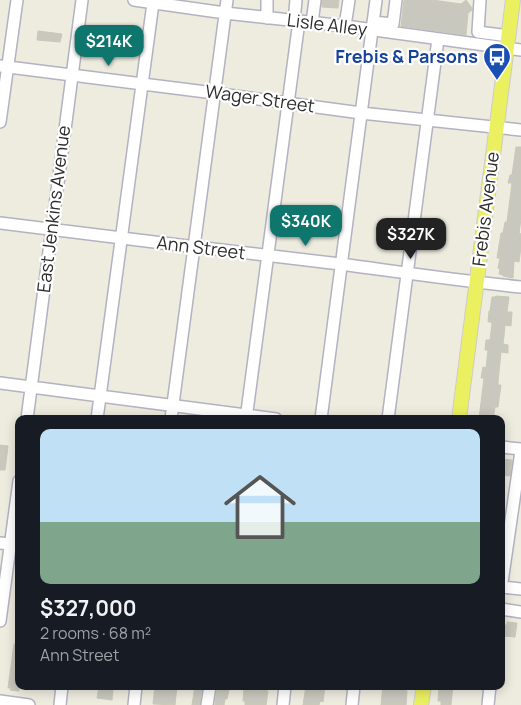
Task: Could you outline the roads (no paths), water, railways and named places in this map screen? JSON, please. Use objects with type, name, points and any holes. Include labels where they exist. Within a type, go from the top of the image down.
[{"type":"main road","name":"Frebis Avenue","points":[[460,415],[497,128],[512,44],[513,0]]},
{"type":"main road","points":[[422,705],[424,690]]},
{"type":"street","points":[[0,122],[4,67],[17,0]]},
{"type":"street","name":"East Jenkins Avenue","points":[[28,415],[82,0]]},
{"type":"street","name":"Lisle Alley","points":[[134,0],[312,23],[372,26],[438,39],[512,44]]},
{"type":"street","points":[[172,415],[227,0]]},
{"type":"street","points":[[267,0],[267,18]]},
{"type":"street","points":[[246,415],[288,103],[296,21],[296,0]]},
{"type":"street","points":[[312,23],[315,0]]},
{"type":"street","points":[[345,26],[349,0]]},
{"type":"street","points":[[321,415],[376,0]]},
{"type":"street","points":[[372,26],[393,24],[396,0]]},
{"type":"street","points":[[480,0],[478,32],[512,44]]},
{"type":"street","points":[[98,415],[153,3]]},
{"type":"street","points":[[389,415],[438,39]]},
{"type":"street","name":"Wager Street","points":[[4,67],[361,113],[521,130]]},
{"type":"street","name":"Ann Street","points":[[0,223],[521,287]]},
{"type":"street","points":[[0,383],[233,415]]},
{"type":"street","points":[[505,449],[521,456],[505,564]]},
{"type":"street","points":[[0,622],[15,509]]},
{"type":"street","points":[[505,585],[521,589]]},
{"type":"street","points":[[505,610],[521,612]]},
{"type":"street","points":[[60,705],[62,690]]},
{"type":"street","points":[[134,705],[136,690]]},
{"type":"street","points":[[207,705],[209,690]]},
{"type":"street","points":[[283,705],[285,690]]},
{"type":"street","points":[[352,705],[354,690]]},
{"type":"street","points":[[488,705],[490,690]]},
{"type":"street","points":[[0,701],[29,705]]},
{"type":"place","name":"Frebis & Parsons","points":[[497,81]]}]
